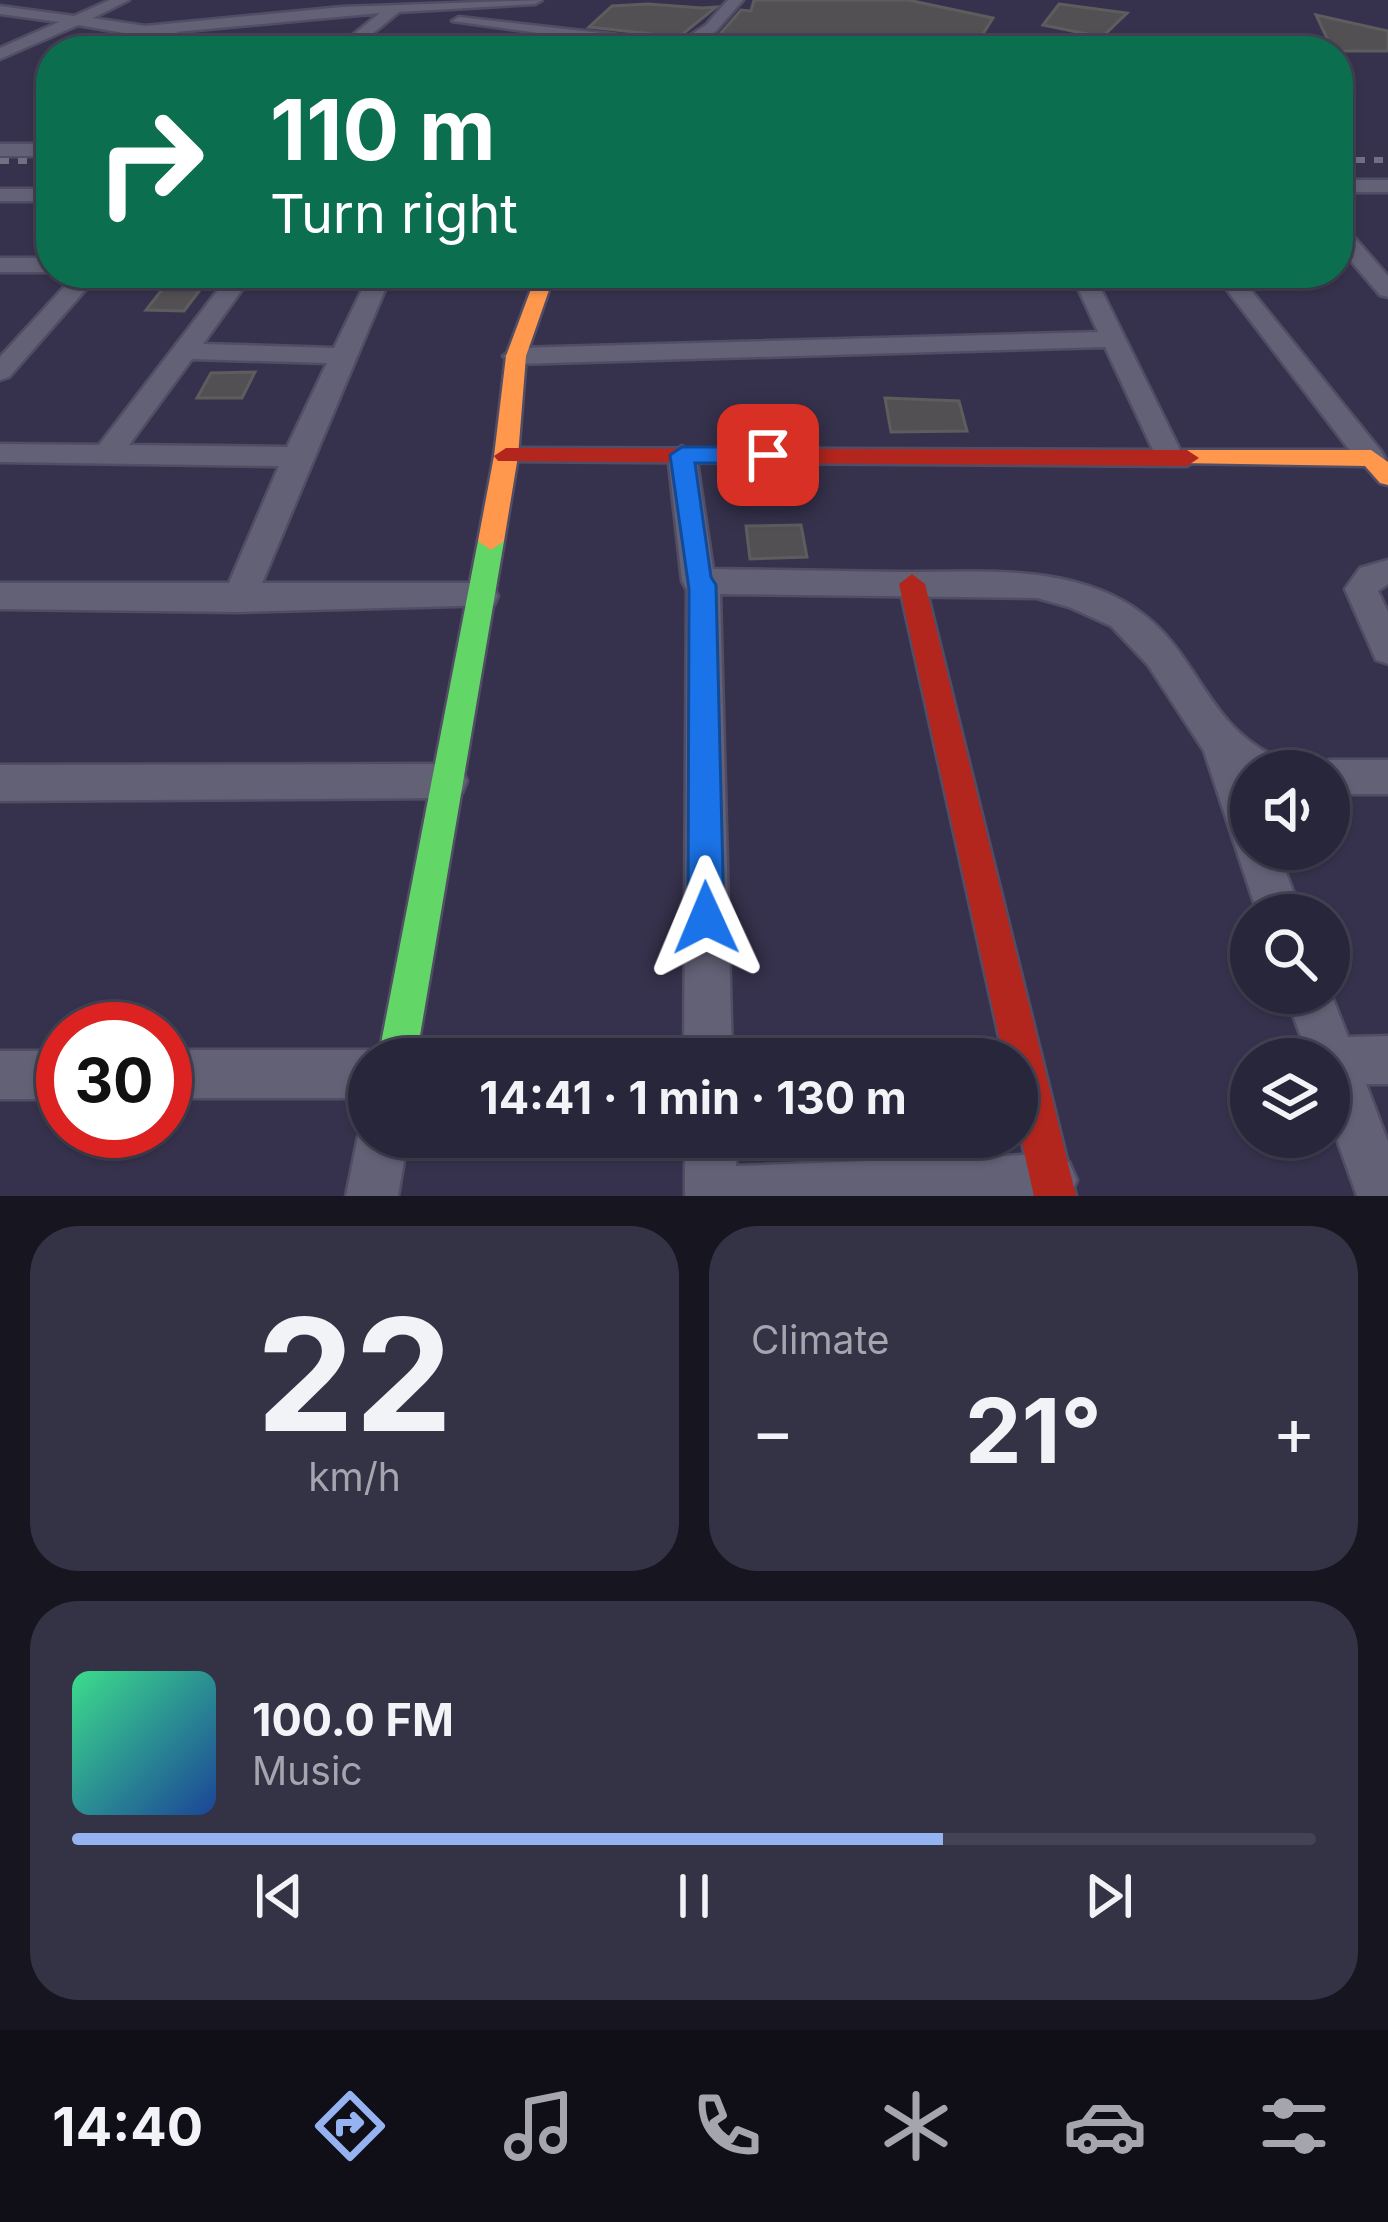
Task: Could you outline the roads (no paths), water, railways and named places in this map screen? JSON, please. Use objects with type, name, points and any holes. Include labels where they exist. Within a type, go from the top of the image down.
[{"type":"street","points":[[0,43],[41,35],[122,0]]},
{"type":"street","points":[[145,30],[396,4],[535,0]]},
{"type":"street","points":[[696,36],[736,0]]},
{"type":"street","points":[[396,4],[585,36]]},
{"type":"street","points":[[359,36],[396,4]]},
{"type":"street","points":[[0,10],[175,36]]},
{"type":"street","points":[[534,36],[541,30]]},
{"type":"street","points":[[0,54],[36,37]]},
{"type":"street","points":[[0,150],[36,150]]},
{"type":"street","points":[[1353,186],[1388,186]]},
{"type":"street","points":[[0,195],[36,194]]},
{"type":"street","points":[[1353,249],[1388,290]]},
{"type":"street","points":[[0,265],[36,265]]},
{"type":"street","points":[[0,373],[11,347],[72,288]]},
{"type":"street","points":[[109,452],[231,288]]},
{"type":"street","points":[[239,598],[374,288]]},
{"type":"street","points":[[401,1038],[506,457],[516,356],[541,288]]},
{"type":"street","points":[[1089,288],[1170,458]]},
{"type":"street","points":[[1237,288],[1379,467]]},
{"type":"street","points":[[516,356],[1114,340]]},
{"type":"street","points":[[182,351],[343,356]]},
{"type":"street","points":[[0,453],[297,457]]},
{"type":"street","points":[[682,455],[698,581],[703,585],[708,1038]]},
{"type":"street","points":[[506,457],[1170,458],[1379,467]]},
{"type":"street","points":[[1388,572],[1371,577],[1361,589],[1388,650]]},
{"type":"street","points":[[698,581],[1037,586],[1098,604],[1144,634],[1223,750],[1230,770]]},
{"type":"street","points":[[710,1158],[711,1194],[1053,1188],[912,584]]},
{"type":"street","points":[[0,596],[482,596]]},
{"type":"street","points":[[1223,750],[1230,753]]},
{"type":"street","points":[[1350,777],[1388,777]]},
{"type":"street","points":[[0,783],[448,781]]},
{"type":"street","points":[[1350,1061],[1388,1060]]},
{"type":"street","points":[[192,1075],[348,1074]]},
{"type":"street","points":[[0,1075],[36,1075]]},
{"type":"street","points":[[1350,1107],[1383,1196]]},
{"type":"street","points":[[372,1196],[379,1158]]},
{"type":"railway","points":[[1353,160],[1388,160]]},
{"type":"railway","points":[[0,161],[36,161]]}]
